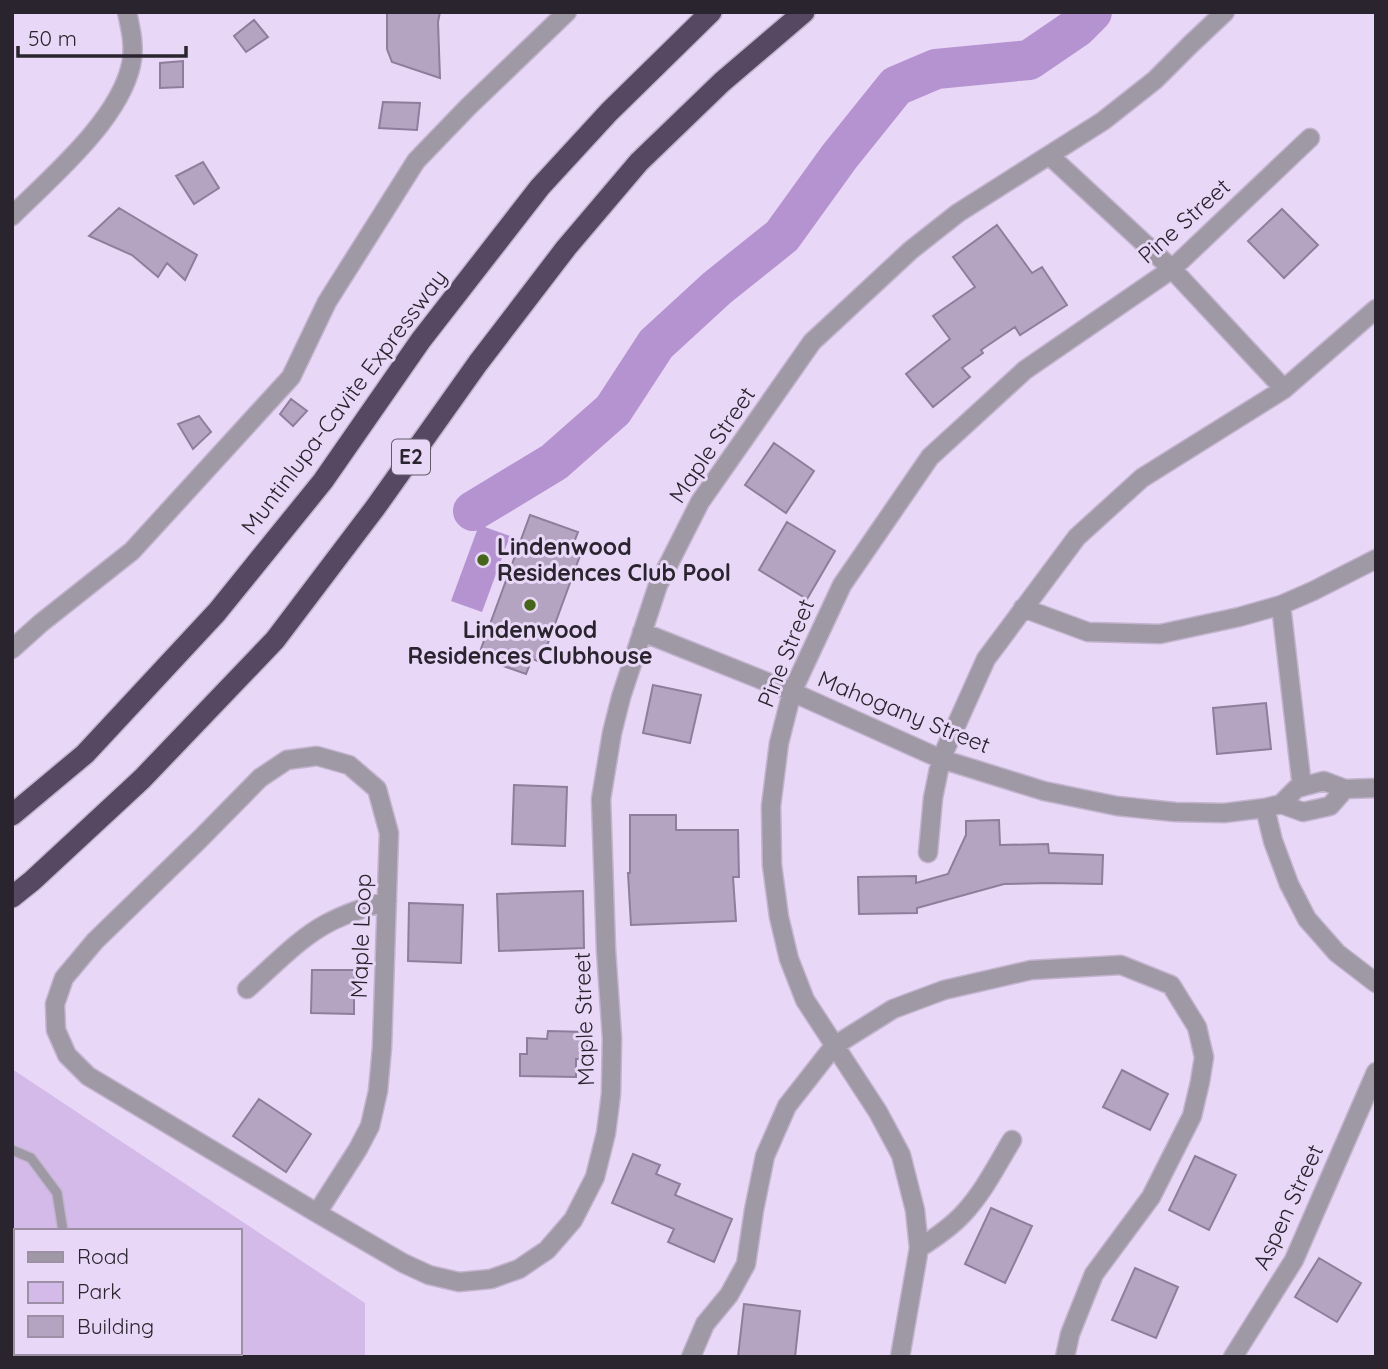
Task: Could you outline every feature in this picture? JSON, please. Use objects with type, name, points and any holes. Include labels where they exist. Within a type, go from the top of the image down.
[{"type":"highway","name":"Muntinlupa-Cavite Expressway","points":[[12,815],[85,754],[217,612],[323,481],[421,340],[540,187],[609,112],[711,12]]},
{"type":"highway","name":"E2","points":[[12,897],[142,779],[275,640],[375,509],[478,363],[566,248],[649,153],[722,82],[804,12]]},
{"type":"street","points":[[12,216],[92,135],[113,106],[131,66],[133,50],[127,12]]},
{"type":"street","points":[[12,649],[132,551],[292,377],[327,302],[415,161],[567,12]]},
{"type":"street","name":"Maple Street","points":[[317,1213],[402,1263],[429,1275],[459,1282],[491,1279],[519,1269],[547,1250],[573,1220],[595,1177],[606,1133],[611,1094],[612,1038],[601,799],[612,733],[658,584],[700,502],[812,342],[911,250],[949,220],[1103,121],[1155,80],[1225,12]]},
{"type":"street","name":"Pine Street","points":[[900,1357],[919,1248],[915,1210],[901,1155],[878,1112],[805,1000],[789,958],[779,917],[772,865],[771,806],[779,743],[792,692],[842,584],[930,457],[1025,370],[1172,269],[1310,138]]},
{"type":"street","points":[[1050,156],[1172,269],[1284,389]]},
{"type":"street","points":[[928,853],[933,797],[941,759],[986,659],[1077,537],[1142,478],[1284,389],[1376,309]]},
{"type":"street","points":[[1023,608],[1087,632],[1160,634],[1281,605],[1376,559]]},
{"type":"street","points":[[1281,605],[1302,787]]},
{"type":"street","name":"Mahogany Street","points":[[642,632],[792,692],[941,759],[1044,791],[1117,806],[1175,812],[1223,813],[1273,806],[1303,812],[1330,806],[1345,789]]},
{"type":"street","name":"Maple Loop","points":[[317,756],[349,765],[377,789],[389,833],[387,901],[378,1091],[370,1126],[317,1213],[88,1076],[67,1055],[56,1030],[55,1004],[64,978],[95,941],[260,778],[287,760],[317,756]]},
{"type":"street","points":[[1376,788],[1345,789],[1324,781],[1297,788],[1273,806],[1273,841],[1289,884],[1307,919],[1337,953],[1376,983]]},
{"type":"street","points":[[247,989],[324,924],[355,910],[387,901]]},
{"type":"street","points":[[691,1357],[705,1324],[729,1295],[746,1264],[765,1156],[787,1106],[834,1046],[893,1009],[944,990],[1031,970],[1121,965],[1171,985],[1197,1027],[1204,1057],[1192,1116],[1151,1198],[1094,1274],[1070,1334],[1065,1357]]},
{"type":"street","name":"Aspen Street","points":[[1233,1357],[1294,1260],[1376,1072]]},
{"type":"street","points":[[919,1248],[941,1234],[964,1213],[1012,1140]]},
{"type":"lane","points":[[12,1150],[31,1158],[57,1193],[63,1229]]},
{"type":"green space","points":[[12,1069],[365,1303],[365,1357],[12,1357]]},
{"type":"shaded area","name":"Lindenwood Residences Club Pool","points":[[479,525],[510,536],[482,612],[451,601]]},
{"type":"building","points":[[387,12],[440,12],[440,78],[392,62],[387,49]]},
{"type":"building","points":[[254,20],[268,37],[246,52],[234,36]]},
{"type":"building","points":[[183,61],[183,87],[160,88],[160,63]]},
{"type":"building","points":[[383,102],[420,103],[417,130],[379,128]]},
{"type":"building","points":[[203,162],[219,188],[194,204],[176,176]]},
{"type":"building","points":[[119,208],[197,255],[185,280],[167,263],[158,277],[132,255],[89,236]]},
{"type":"building","points":[[1282,209],[1318,245],[1284,278],[1248,241]]},
{"type":"building","points":[[997,225],[1032,273],[1042,267],[1067,305],[1020,335],[1015,327],[981,350],[983,353],[962,368],[970,377],[933,407],[906,374],[950,339],[933,316],[975,287],[953,257]]},
{"type":"building","points":[[291,399],[307,411],[293,426],[280,414]]},
{"type":"building","points":[[199,416],[211,432],[193,449],[178,424]]},
{"type":"building","points":[[774,443],[814,471],[786,513],[745,485]]},
{"type":"building","name":"Lindenwood Residences Clubhouse","points":[[530,515],[578,532],[571,550],[581,553],[541,662],[532,659],[526,674],[478,657]]},
{"type":"building","points":[[787,522],[835,551],[807,599],[759,570]]},
{"type":"building","points":[[653,685],[701,695],[690,743],[643,733]]},
{"type":"building","points":[[1266,703],[1271,749],[1217,754],[1213,708]]},
{"type":"building","points":[[514,785],[567,787],[565,846],[512,844]]},
{"type":"building","points":[[630,815],[676,815],[676,830],[738,830],[739,877],[733,877],[736,921],[631,925],[628,873]]},
{"type":"building","points":[[999,820],[1000,845],[1048,844],[1049,853],[1103,855],[1102,884],[1004,884],[917,908],[917,913],[859,914],[858,877],[916,876],[916,883],[948,874],[966,835],[966,821]]},
{"type":"building","points":[[583,891],[584,948],[499,951],[497,894]]},
{"type":"building","points":[[409,903],[463,905],[461,963],[408,961]]},
{"type":"building","points":[[312,970],[354,970],[354,1014],[311,1013]]},
{"type":"building","points":[[548,1031],[587,1032],[587,1059],[576,1059],[576,1077],[520,1076],[520,1054],[527,1054],[527,1038],[547,1039]]},
{"type":"building","points":[[1122,1070],[1168,1094],[1150,1130],[1103,1107]]},
{"type":"building","points":[[259,1099],[311,1134],[286,1172],[233,1136]]},
{"type":"building","points":[[633,1154],[660,1165],[656,1174],[680,1184],[675,1195],[732,1219],[714,1262],[668,1242],[674,1229],[612,1203]]},
{"type":"building","points":[[1195,1156],[1236,1175],[1209,1230],[1169,1210]]},
{"type":"building","points":[[991,1208],[1032,1226],[1005,1283],[965,1264]]},
{"type":"building","points":[[1319,1258],[1361,1283],[1337,1322],[1295,1297]]},
{"type":"building","points":[[1135,1268],[1178,1287],[1156,1338],[1112,1320]]},
{"type":"building","points":[[744,1304],[800,1311],[795,1357],[738,1357]]},
{"type":"waterway","points":[[473,511],[554,462],[613,410],[656,344],[717,288],[782,236],[839,157],[896,86],[936,69],[1029,60],[1076,28],[1092,12]]},
{"type":"place","name":"Lindenwood Residences Club Pool","points":[[483,560]]},
{"type":"place","name":"Lindenwood Residences Clubhouse","points":[[530,605]]}]
